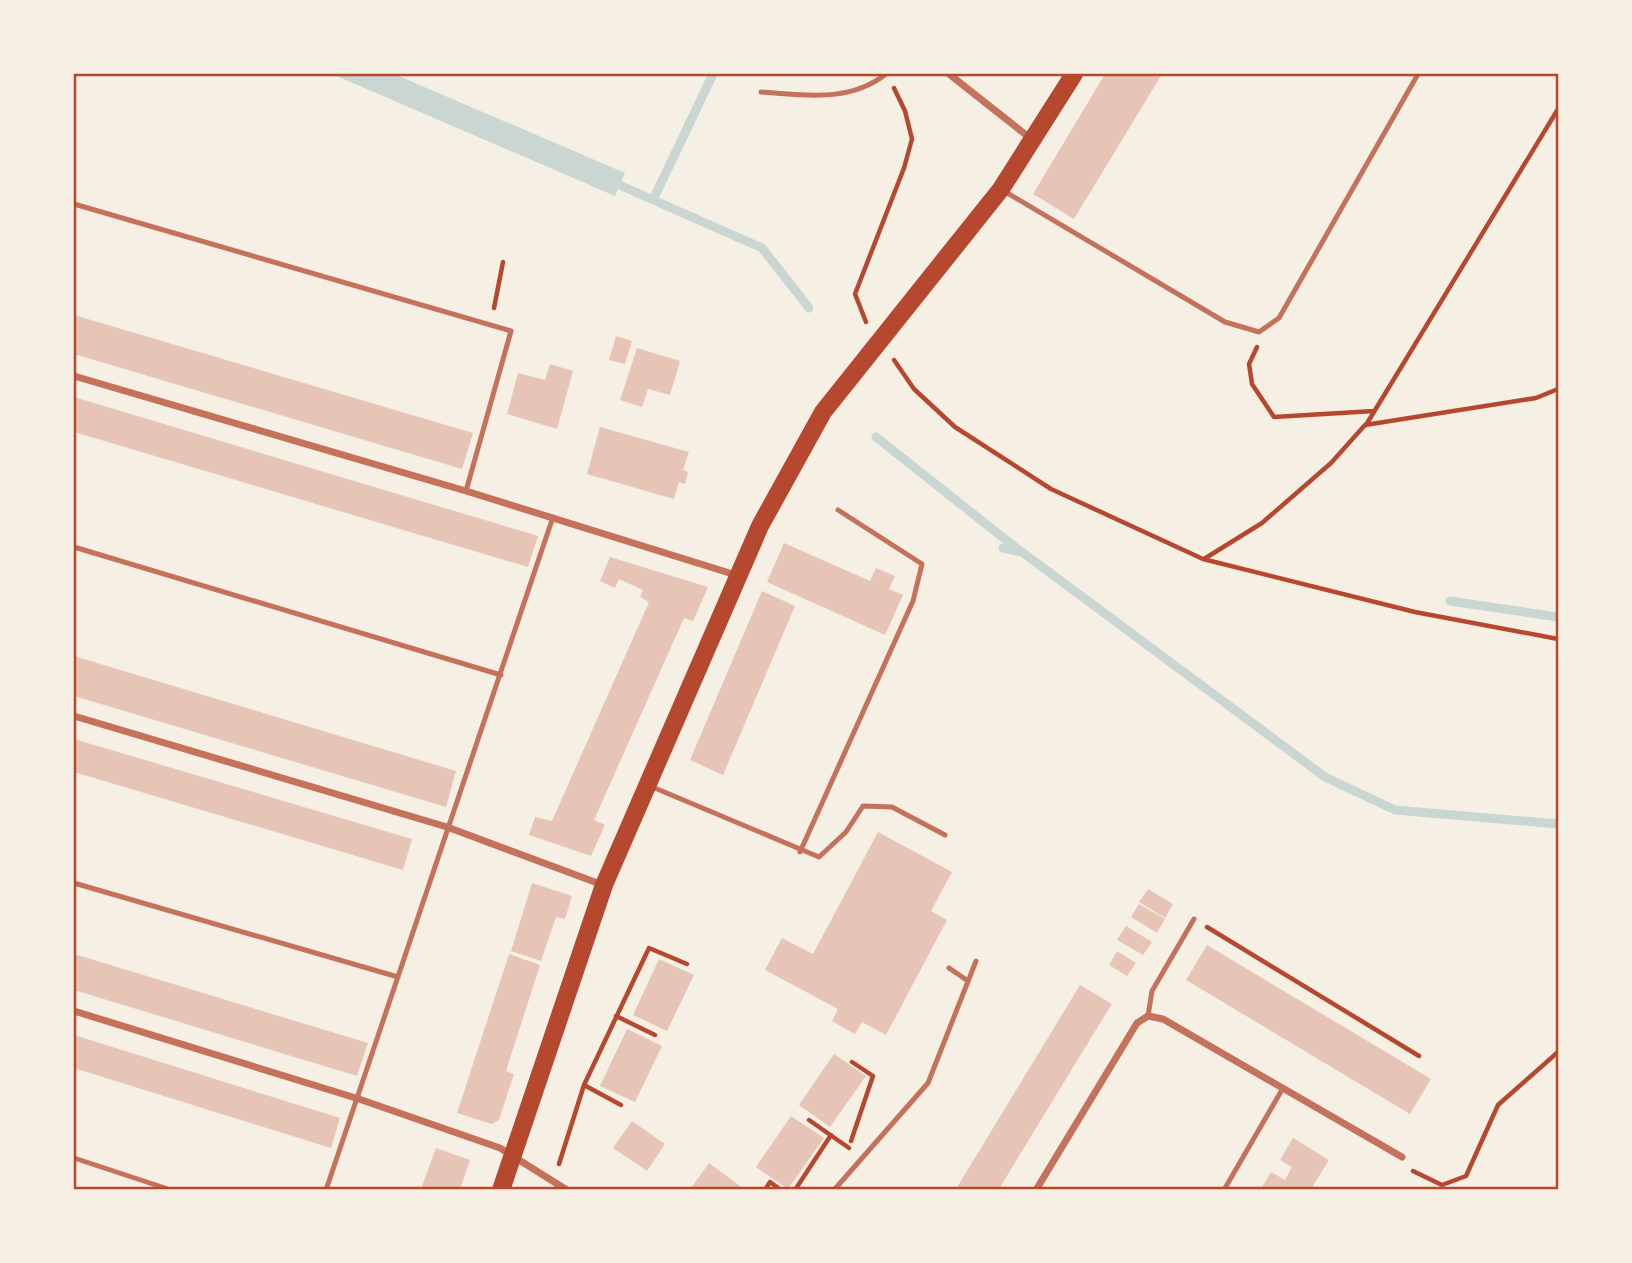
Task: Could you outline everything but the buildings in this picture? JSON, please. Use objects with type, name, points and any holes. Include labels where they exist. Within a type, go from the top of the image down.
[{"type":"main road","points":[[501,1189],[604,885],[760,526],[823,412],[1001,189],[1074,74]]},
{"type":"street","points":[[948,74],[1033,140]]},
{"type":"street","points":[[74,376],[553,517],[739,577]]},
{"type":"street","points":[[74,716],[447,827],[604,885]]},
{"type":"street","points":[[74,1011],[359,1099],[500,1148],[567,1189]]},
{"type":"street","points":[[1036,1189],[1137,1023],[1148,1016],[1163,1019],[1402,1157]]},
{"type":"lane","points":[[761,92],[826,97],[865,88],[886,74]]},
{"type":"lane","points":[[1001,189],[1225,322],[1259,332],[1279,318],[1419,74]]},
{"type":"lane","points":[[74,204],[511,331],[466,491]]},
{"type":"lane","points":[[800,852],[908,612],[922,564],[838,510]]},
{"type":"lane","points":[[326,1189],[359,1099],[447,827],[553,517]]},
{"type":"lane","points":[[74,547],[501,675]]},
{"type":"lane","points":[[647,785],[819,858],[846,832],[863,806],[892,807],[945,835]]},
{"type":"lane","points":[[74,883],[398,977]]},
{"type":"lane","points":[[1148,1016],[1152,991],[1194,919]]},
{"type":"lane","points":[[834,1189],[928,1083],[976,961]]},
{"type":"lane","points":[[949,968],[968,981]]},
{"type":"lane","points":[[1224,1189],[1283,1088]]},
{"type":"lane","points":[[74,1157],[171,1189]]},
{"type":"path","points":[[868,325],[855,294],[904,168],[912,139],[905,111],[893,86]]},
{"type":"path","points":[[1203,559],[1262,523],[1331,463],[1365,425],[1559,109]]},
{"type":"path","points":[[488,326],[503,262]]},
{"type":"path","points":[[1259,332],[1257,351],[1249,364],[1252,384],[1274,417],[1375,411]]},
{"type":"path","points":[[890,354],[914,389],[965,434],[1051,489],[1203,559],[1415,612],[1559,639]]},
{"type":"path","points":[[1365,425],[1536,398],[1559,389]]},
{"type":"path","points":[[1194,919],[1419,1056]]},
{"type":"path","points":[[550,1180],[559,1163],[584,1085],[649,948],[687,964]]},
{"type":"path","points":[[616,1016],[654,1035]]},
{"type":"path","points":[[1402,1157],[1409,1170],[1442,1185],[1466,1176],[1498,1105],[1559,1052]]},
{"type":"path","points":[[840,1158],[849,1148],[873,1076],[852,1062]]},
{"type":"path","points":[[584,1085],[621,1105]]},
{"type":"path","points":[[809,1121],[849,1148]]},
{"type":"path","points":[[795,1189],[831,1135]]},
{"type":"path","points":[[765,1189],[770,1182],[781,1189]]},
{"type":"shaded area","points":[[332,74],[394,74],[625,173],[615,196]]},
{"type":"waterway","points":[[653,200],[713,74]]},
{"type":"waterway","points":[[608,180],[762,248],[809,308]]},
{"type":"waterway","points":[[876,437],[1020,551]]},
{"type":"waterway","points":[[1003,548],[1022,552],[1325,777],[1395,810],[1558,824]]},
{"type":"waterway","points":[[1450,601],[1558,617]]}]
